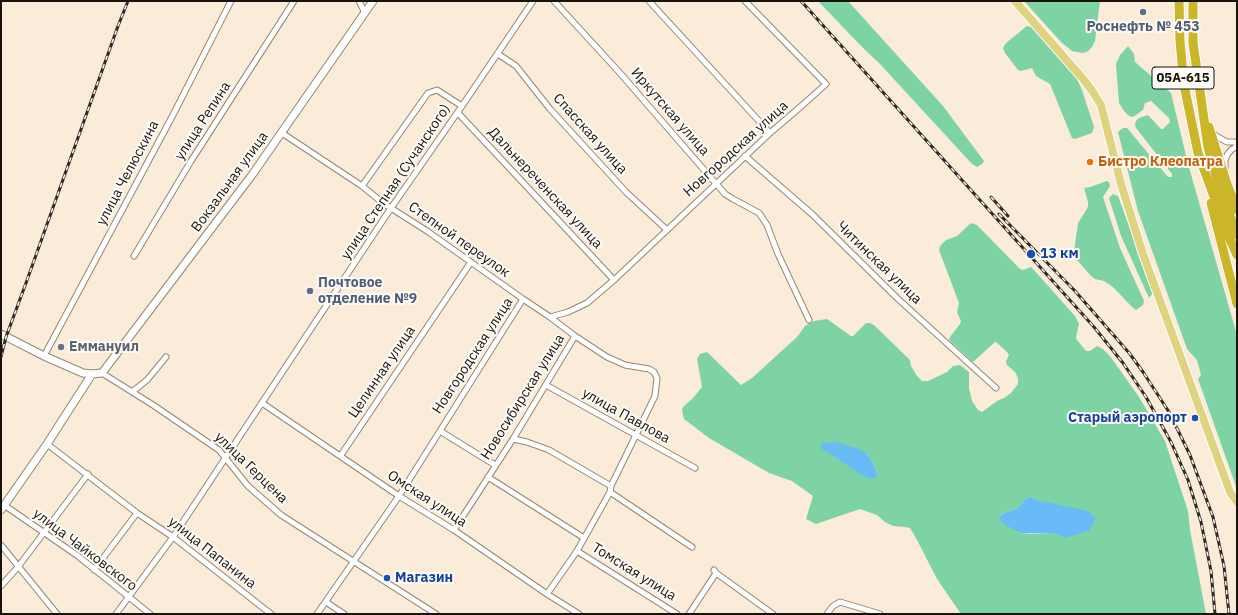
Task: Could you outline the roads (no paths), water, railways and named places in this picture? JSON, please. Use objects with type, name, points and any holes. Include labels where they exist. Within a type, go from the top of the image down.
[{"type":"highway","name":"05А-615","points":[[1178,1],[1184,85],[1198,153],[1228,235],[1237,255]]},
{"type":"highway","name":"05А-615","points":[[1194,1],[1193,43],[1208,147],[1217,179],[1237,235]]},
{"type":"highway","points":[[1200,95],[1226,181],[1237,210]]},
{"type":"highway","points":[[1198,153],[1237,304]]},
{"type":"main road","name":"Вокзальная улица","points":[[102,373],[217,222],[282,133],[373,1]]},
{"type":"main road","points":[[1015,1],[1084,80],[1101,105],[1121,184],[1143,254],[1231,495],[1237,502]]},
{"type":"main road","points":[[1,334],[44,356],[83,373],[102,373]]},
{"type":"main road","points":[[3,508],[47,444],[92,374]]},
{"type":"street","name":"улица Челюскина","points":[[44,356],[173,115],[231,1]]},
{"type":"street","name":"улица Репина","points":[[134,256],[191,161],[294,1]]},
{"type":"street","points":[[359,1],[365,13]]},
{"type":"street","name":"улица Степная (Сучанского)","points":[[116,614],[173,537],[392,208],[533,1]]},
{"type":"street","name":"Иркутская улица","points":[[554,1],[677,137],[725,194],[759,213],[767,225],[778,254],[809,320]]},
{"type":"street","points":[[649,1],[770,133]]},
{"type":"street","name":"Новгородская улица","points":[[317,614],[399,496],[523,300],[550,317],[568,312],[587,303],[614,280],[666,229],[770,133],[826,84],[745,1]]},
{"type":"street","name":"Спасская улица","points":[[498,54],[516,66],[550,109],[620,187],[666,229]]},
{"type":"street","points":[[362,186],[428,93],[437,90],[462,106]]},
{"type":"street","name":"Дальнереченская улица","points":[[458,113],[614,280]]},
{"type":"street","points":[[1210,129],[1221,139],[1227,142],[1237,142]]},
{"type":"street","name":"Степной переулок","points":[[282,133],[427,231],[523,300]]},
{"type":"street","points":[[1226,181],[1225,161],[1231,150],[1237,146]]},
{"type":"street","name":"Читинская улица","points":[[745,156],[813,215],[897,298],[996,388]]},
{"type":"street","name":"Целинная улица","points":[[340,455],[471,262]]},
{"type":"street","points":[[550,317],[575,336]]},
{"type":"street","name":"Новосибирская улица","points":[[454,530],[546,385],[575,336],[607,357],[624,365],[649,369],[654,372],[657,378],[655,396],[636,436]]},
{"type":"street","points":[[132,392],[147,380],[166,357]]},
{"type":"street","name":"улица Герцена","points":[[102,373],[185,426],[219,450],[248,486],[281,515],[436,614]]},
{"type":"street","name":"улица Павлова","points":[[546,385],[695,468]]},
{"type":"street","name":"Омская улица","points":[[262,403],[399,496],[454,530],[547,594],[579,614]]},
{"type":"street","points":[[440,431],[495,465]]},
{"type":"street","points":[[547,594],[577,551],[610,492],[611,486],[636,436]]},
{"type":"street","points":[[512,439],[527,442],[549,450],[611,486]]},
{"type":"street","name":"улица Папанина","points":[[47,444],[137,513],[173,537],[271,614]]},
{"type":"street","points":[[1,586],[18,567],[88,474]]},
{"type":"street","name":"Томская улица","points":[[488,477],[584,538]]},
{"type":"street","points":[[610,492],[692,547]]},
{"type":"street","name":"улица Чайковского","points":[[3,508],[78,556],[150,614]]},
{"type":"street","points":[[94,570],[137,513]]},
{"type":"street","points":[[1,545],[57,614]]},
{"type":"street","name":"Томская улица","points":[[577,551],[677,614]]},
{"type":"street","points":[[689,614],[715,572],[749,595],[773,614]]},
{"type":"street","points":[[326,602],[344,614]]},
{"type":"street","points":[[827,614],[833,606],[840,602],[880,614]]},
{"type":"water","points":[[835,442],[859,449],[866,453],[872,461],[877,473],[876,477],[873,479],[865,477],[822,449],[820,445],[822,443]]},
{"type":"water","points":[[1030,496],[1037,500],[1087,511],[1096,518],[1089,531],[1065,538],[1058,534],[1021,533],[1002,523],[999,517],[1006,512],[1016,509]]},
{"type":"railway","points":[[1,357],[6,337],[128,1]]},
{"type":"railway","points":[[801,1],[1094,327],[1123,363],[1146,397],[1171,442],[1188,480],[1201,522],[1211,571],[1215,614]]},
{"type":"railway","points":[[991,197],[1008,216]]},
{"type":"railway","points":[[999,214],[1075,291],[1130,354],[1169,412],[1190,455],[1213,517],[1224,566],[1229,614]]},
{"type":"place","name":"Роснефть № 453","points":[[1143,12]]},
{"type":"place","name":"Бистро Клеопатра","points":[[1090,162]]},
{"type":"place","name":"13 км","points":[[1031,254]]},
{"type":"place","name":"Почтовое отделение №9","points":[[310,291]]},
{"type":"place","name":"Еммануил","points":[[61,347]]},
{"type":"place","name":"Старый аэропорт","points":[[1195,418]]},
{"type":"place","name":"Магазин","points":[[387,578]]}]
